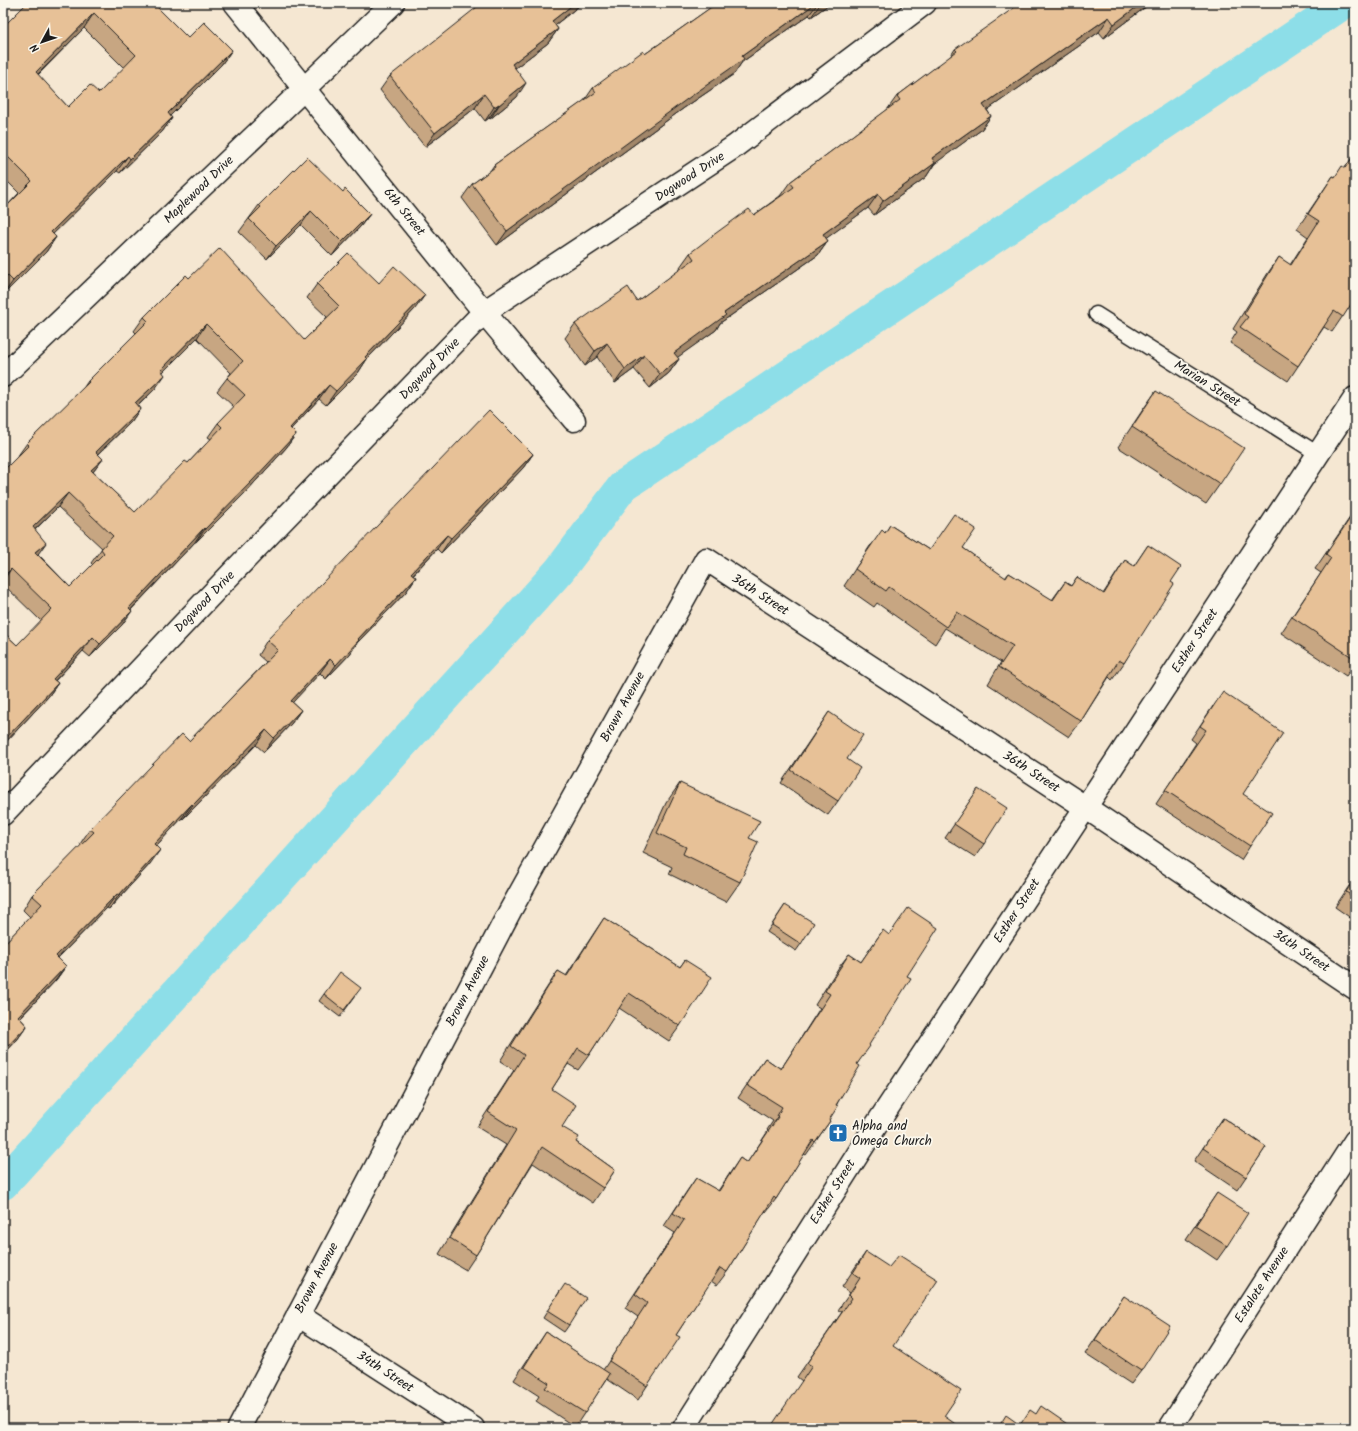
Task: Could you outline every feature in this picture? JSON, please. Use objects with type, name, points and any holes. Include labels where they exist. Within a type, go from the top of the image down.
[{"type":"street","name":"6th Street","points":[[235,3],[484,312],[574,420]]},
{"type":"street","name":"Maplewood Drive","points":[[3,376],[393,3]]},
{"type":"street","name":"Dogwood Drive","points":[[3,814],[231,574],[484,312],[734,147],[925,3]]},
{"type":"street","name":"Esther Street","points":[[684,1428],[877,1124],[1355,398]]},
{"type":"street","name":"36th Street","points":[[706,559],[1085,807],[1355,988]]},
{"type":"street","name":"Brown Avenue","points":[[239,1428],[510,911],[706,559]]},
{"type":"street","name":"Estalote Avenue","points":[[1170,1428],[1355,1141]]},
{"type":"street","name":"34th Street","points":[[298,1315],[473,1428]]},
{"type":"lane","name":"Marian Street","points":[[1096,314],[1318,454]]},
{"type":"building","points":[[27,3],[153,3],[188,38],[204,22],[232,50],[168,113],[172,118],[130,159],[128,156],[51,232],[56,237],[13,281],[7,275],[3,280],[3,210],[32,181],[3,152],[3,27]],"holes":[[[94,13],[136,55],[99,93],[90,85],[68,107],[36,72]]]},
{"type":"building","points":[[482,3],[575,3],[552,21],[558,29],[512,64],[526,83],[499,105],[494,107],[484,94],[435,133],[390,76]]},
{"type":"building","points":[[717,3],[816,3],[742,56],[744,59],[507,231],[472,184],[495,167],[494,165],[596,92],[593,88],[643,51],[645,54]]},
{"type":"building","points":[[1021,3],[1142,3],[1114,24],[1109,17],[983,105],[991,116],[932,158],[935,163],[883,201],[878,194],[823,234],[828,241],[724,313],[726,315],[674,353],[679,359],[660,374],[644,355],[625,369],[607,343],[595,351],[575,324],[628,287],[637,301],[694,259],[690,253],[749,209],[754,215],[794,187],[790,182],[900,100],[897,96],[957,51],[955,49]]},
{"type":"building","points":[[1355,154],[1355,298],[1343,317],[1334,311],[1298,366],[1240,327],[1248,317],[1244,314],[1279,257],[1291,265],[1319,221],[1308,214],[1333,176],[1335,177],[1342,166],[1345,168]]},
{"type":"building","points":[[307,157],[343,192],[345,189],[370,214],[342,242],[311,211],[276,246],[249,219],[261,207],[259,205]]},
{"type":"building","points":[[220,248],[304,340],[339,306],[317,284],[348,253],[379,283],[394,266],[425,295],[365,357],[367,359],[336,391],[329,385],[290,428],[296,434],[253,480],[205,529],[204,528],[129,608],[132,611],[100,644],[93,637],[53,679],[58,683],[3,741],[3,632],[17,645],[52,609],[11,569],[3,577],[3,471],[29,445],[27,443],[148,321],[144,317],[186,275],[189,278]],"holes":[[[206,324],[243,361],[227,378],[245,395],[218,423],[222,427],[188,463],[185,461],[135,512],[91,470],[103,459],[96,452],[140,409],[135,403],[165,375],[161,370]],[[68,493],[113,536],[101,549],[104,553],[70,587],[35,552],[46,543],[33,527]]]},
{"type":"building","points":[[1156,391],[1244,448],[1220,484],[1132,427]]},
{"type":"building","points":[[489,410],[533,454],[451,538],[447,535],[411,573],[416,577],[358,639],[359,640],[336,665],[330,659],[291,701],[301,710],[274,738],[266,730],[154,844],[160,850],[119,895],[117,894],[56,956],[66,966],[18,1016],[27,1026],[3,1051],[3,945],[42,904],[32,895],[94,832],[90,829],[182,734],[189,741],[278,650],[267,640]]},
{"type":"building","points":[[1355,511],[1355,659],[1292,617],[1331,558],[1326,554]]},
{"type":"building","points":[[954,514],[976,529],[963,548],[1006,578],[1009,573],[1053,600],[1065,582],[1071,586],[1077,577],[1104,594],[1125,560],[1134,566],[1148,545],[1181,567],[1171,582],[1174,584],[1124,663],[1119,660],[1081,721],[999,667],[1013,646],[957,612],[946,627],[889,587],[886,591],[855,569],[882,530],[885,533],[890,525],[929,550]]},
{"type":"building","points":[[1223,692],[1283,733],[1243,794],[1272,813],[1250,846],[1165,790],[1206,730],[1200,726]]},
{"type":"building","points":[[829,712],[863,735],[847,759],[860,768],[838,801],[791,770]]},
{"type":"building","points":[[680,783],[760,821],[749,838],[758,842],[740,882],[683,854],[686,847],[657,833]]},
{"type":"building","points":[[978,789],[1007,808],[984,844],[954,824]]},
{"type":"building","points":[[1355,878],[1355,898],[1346,892]]},
{"type":"building","points":[[785,905],[814,923],[801,944],[772,925]]},
{"type":"building","points":[[908,908],[938,928],[907,976],[911,978],[869,1045],[870,1046],[857,1064],[860,1066],[836,1105],[838,1106],[829,1120],[830,1121],[815,1142],[813,1140],[776,1199],[774,1197],[727,1272],[720,1268],[676,1335],[680,1337],[647,1386],[609,1361],[647,1303],[635,1294],[684,1220],[673,1213],[696,1178],[719,1191],[740,1158],[747,1163],[778,1117],[777,1116],[782,1107],[747,1085],[765,1058],[781,1069],[830,994],[825,991],[849,954],[861,962],[883,930],[889,935]]},
{"type":"building","points":[[604,918],[680,967],[685,960],[712,977],[680,1026],[629,993],[589,1055],[578,1048],[552,1089],[576,1105],[562,1127],[579,1137],[576,1142],[615,1170],[603,1188],[542,1147],[476,1255],[450,1238],[516,1130],[488,1112],[524,1055],[511,1046],[558,971],[567,976]]},
{"type":"building","points":[[340,972],[361,988],[344,1010],[324,994]]},
{"type":"building","points":[[1223,1118],[1266,1147],[1246,1177],[1203,1148]]},
{"type":"building","points":[[1217,1193],[1248,1213],[1227,1246],[1195,1226]]},
{"type":"building","points":[[866,1252],[889,1267],[899,1255],[938,1280],[893,1346],[961,1391],[944,1416],[961,1428],[770,1428],[812,1366],[807,1363],[852,1298],[849,1295],[860,1278],[853,1273]]},
{"type":"building","points":[[565,1284],[586,1298],[569,1325],[547,1311]]},
{"type":"building","points":[[1124,1296],[1170,1326],[1141,1371],[1095,1340]]},
{"type":"building","points":[[546,1332],[610,1374],[585,1413],[545,1388],[549,1383],[524,1367]]},
{"type":"building","points":[[1041,1406],[1073,1428],[998,1428],[1006,1415],[1020,1425],[1030,1410],[1036,1414]]},
{"type":"waterway","points":[[3,1184],[559,571],[623,486],[1344,3]]},
{"type":"place","name":"Alpha and Omega Church","points":[[838,1133]]}]
